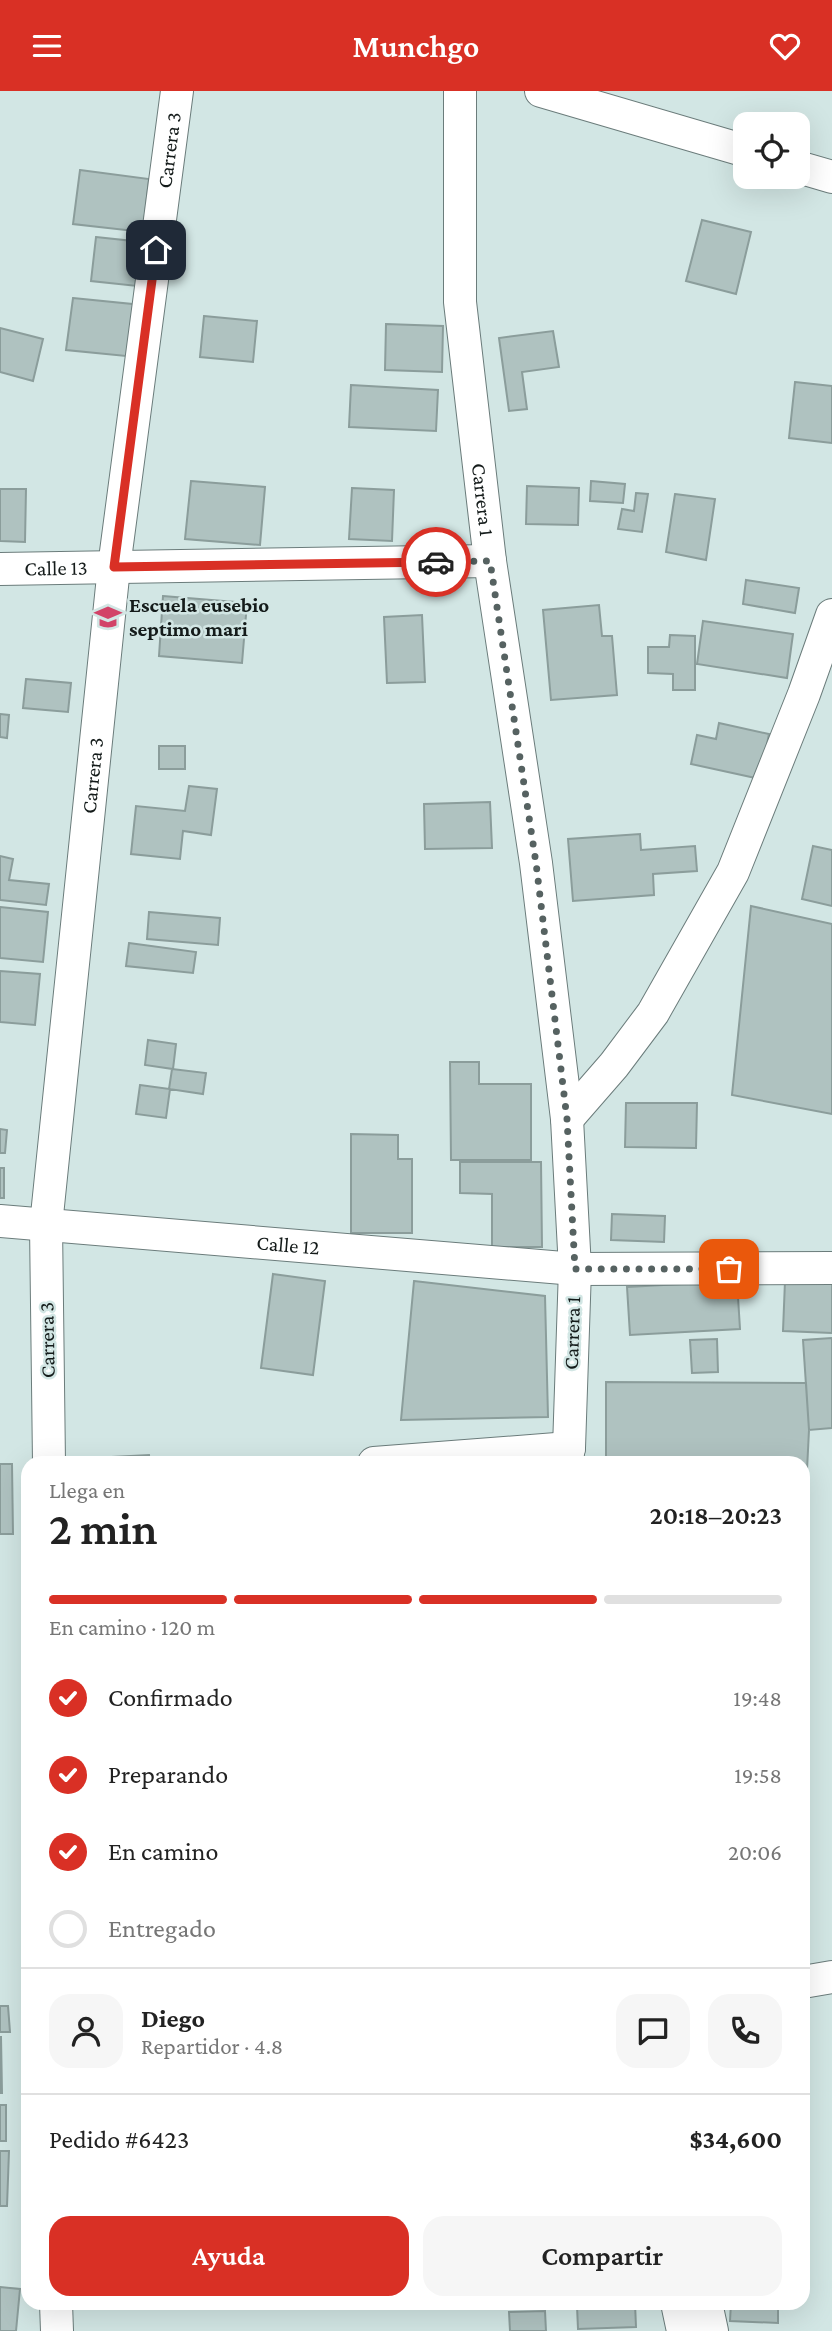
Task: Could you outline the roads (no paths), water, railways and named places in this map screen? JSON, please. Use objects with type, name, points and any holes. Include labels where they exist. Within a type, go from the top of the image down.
[{"type":"street","name":"Carrera 3","points":[[49,1456],[46,1225],[114,567],[177,91]]},
{"type":"street","name":"Carrera 1","points":[[460,91],[460,302],[490,561],[536,863],[567,1119],[575,1269],[570,1456]]},
{"type":"street","points":[[541,91],[733,147]]},
{"type":"street","points":[[810,171],[832,177]]},
{"type":"street","name":"Calle 13","points":[[0,569],[490,561]]},
{"type":"street","points":[[567,1119],[614,1065],[653,1013],[733,872],[804,694],[832,615]]},
{"type":"street","name":"Calle 12","points":[[0,1221],[575,1269],[832,1268]]},
{"type":"street","points":[[810,1981],[832,1977]]},
{"type":"street","points":[[56,2310],[57,2331]]},
{"type":"street","points":[[678,2310],[683,2331]]},
{"type":"street","points":[[708,2310],[712,2331]]},
{"type":"place","name":"Escuela eusebio septimo mari","points":[[108,617]]}]
